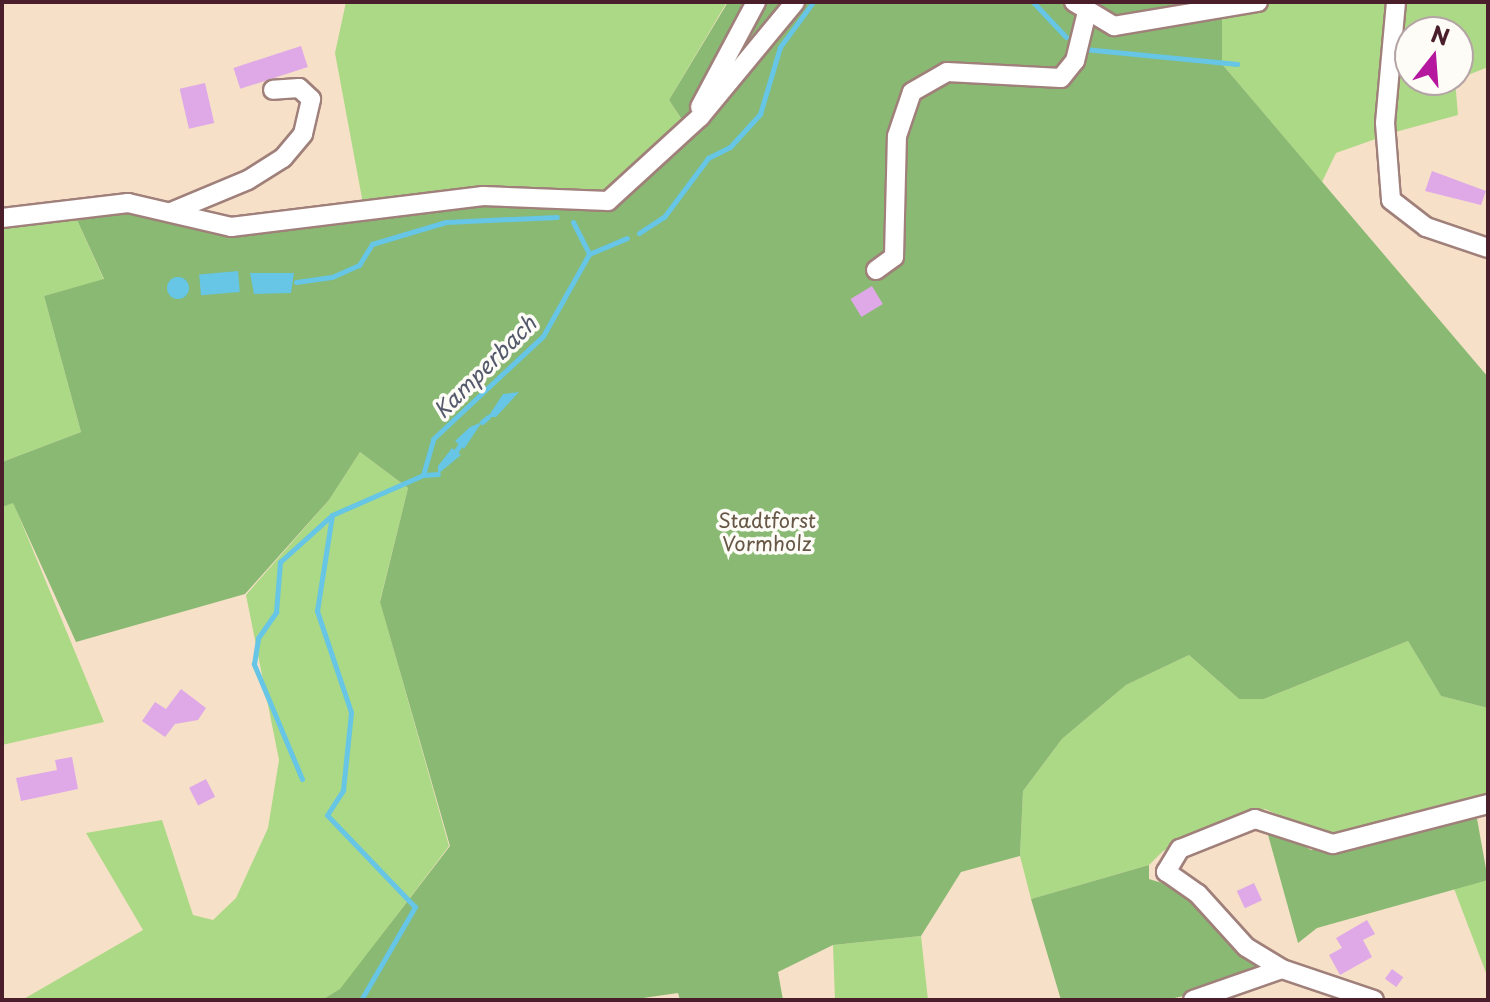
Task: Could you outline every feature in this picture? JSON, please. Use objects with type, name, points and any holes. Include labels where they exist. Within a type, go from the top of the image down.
[{"type":"street","points":[[693,120],[756,2]]},
{"type":"street","points":[[2,218],[128,203],[231,227],[483,196],[608,201],[693,120],[795,2]]},
{"type":"street","points":[[876,270],[894,257],[897,136],[912,92],[947,72],[1061,78],[1075,61],[1080,9],[1114,26],[1147,25],[1258,2]]},
{"type":"street","points":[[1396,2],[1385,123],[1391,200],[1426,227],[1488,248]]},
{"type":"street","points":[[171,212],[283,158],[303,134],[311,99],[299,88],[273,90]]},
{"type":"street","points":[[1374,1000],[1282,969],[1246,947],[1198,894],[1166,872],[1180,849],[1255,819],[1333,844],[1488,804]]},
{"type":"street","points":[[1193,1000],[1282,969]]},
{"type":"green space","points":[[346,2],[727,2],[669,100],[685,125],[611,191],[364,209],[335,53]]},
{"type":"green space","name":"Stadtforst Vormholz","points":[[728,2],[1243,2],[1222,8],[1222,64],[1488,377],[1488,708],[1441,696],[1408,641],[1264,699],[1239,699],[1189,655],[1126,685],[1062,739],[1023,791],[1020,856],[961,872],[921,936],[833,945],[778,972],[783,1000],[680,1000],[678,993],[629,1000],[322,1000],[340,989],[450,846],[380,602],[408,488],[360,452],[329,500],[245,594],[76,642],[13,503],[2,507],[2,462],[81,432],[44,296],[104,279],[72,209],[123,206],[230,230],[482,198],[610,203],[688,129],[669,100]]},
{"type":"green space","points":[[1273,2],[1393,2],[1384,136],[1336,153],[1322,182],[1222,64],[1221,13]]},
{"type":"green space","points":[[1399,2],[1488,2],[1488,67],[1474,73],[1474,16],[1398,16]]},
{"type":"green space","points":[[1394,62],[1394,96],[1456,96],[1458,115],[1388,134]]},
{"type":"green space","points":[[72,209],[104,280],[44,296],[81,432],[2,462],[2,220]]},
{"type":"green space","points":[[360,452],[408,488],[380,601],[449,846],[341,989],[322,1000],[22,1000],[143,930],[86,833],[162,820],[193,915],[213,920],[236,898],[268,828],[279,760],[246,595],[329,500]]},
{"type":"green space","points":[[13,502],[104,722],[2,745],[2,507]]},
{"type":"green space","points":[[1408,641],[1441,696],[1488,708],[1488,802],[1333,838],[1265,809],[1163,851],[1149,865],[1031,899],[1020,856],[1023,791],[1062,739],[1126,685],[1189,655],[1239,699],[1264,699]]},
{"type":"green space","points":[[1476,813],[1488,880],[1317,928],[1298,943],[1265,824],[1311,850],[1333,849]]},
{"type":"green space","points":[[1149,865],[1149,879],[1178,888],[1263,964],[1256,979],[1166,1000],[1061,1000],[1031,899]]},
{"type":"green space","points":[[1488,880],[1488,978],[1453,886]]},
{"type":"green space","points":[[921,936],[928,1000],[835,1000],[833,945]]},
{"type":"water","points":[[238,271],[240,292],[201,295],[199,274]]},
{"type":"water","points":[[250,273],[294,273],[291,293],[254,294]]},
{"type":"water","points":[[178,277],[186,280],[189,288],[186,296],[178,299],[170,296],[167,288],[170,280]]},
{"type":"water","points":[[519,392],[496,417],[488,417],[503,394]]},
{"type":"water","points":[[482,422],[464,449],[455,441],[470,427]]},
{"type":"water","points":[[452,448],[461,455],[438,474],[438,466]]},
{"type":"building","points":[[301,46],[308,67],[240,89],[233,68]]},
{"type":"building","points":[[205,83],[214,123],[189,129],[180,89]]},
{"type":"building","points":[[1432,171],[1486,191],[1481,205],[1425,191]]},
{"type":"building","points":[[872,286],[883,304],[861,317],[851,299]]},
{"type":"building","points":[[181,689],[206,708],[198,720],[175,724],[165,737],[142,721],[155,702],[166,709]]},
{"type":"building","points":[[72,757],[78,789],[21,801],[16,778],[57,770],[55,760]]},
{"type":"building","points":[[206,779],[215,797],[198,805],[189,788]]},
{"type":"building","points":[[1254,883],[1262,900],[1245,908],[1237,891]]},
{"type":"building","points":[[1367,920],[1375,934],[1363,940],[1372,957],[1340,975],[1329,955],[1342,948],[1336,938]]},
{"type":"building","points":[[1392,969],[1403,977],[1396,987],[1385,979]]},
{"type":"waterway","name":"Kamperbach","points":[[639,233],[664,217],[708,158],[730,147],[760,114],[780,47],[813,2]]},
{"type":"waterway","points":[[1033,2],[1066,37]]},
{"type":"waterway","points":[[1084,49],[1237,64]]},
{"type":"waterway","points":[[296,282],[332,277],[359,265],[372,244],[446,222],[557,217]]},
{"type":"waterway","points":[[573,222],[589,254]]},
{"type":"waterway","name":"Kamperbach","points":[[361,1000],[415,907],[327,815],[343,790],[351,712],[317,611],[332,515],[423,475],[433,439],[543,336],[589,254],[627,238]]},
{"type":"waterway","points":[[482,422],[488,417]]},
{"type":"waterway","points":[[456,451],[460,445]]},
{"type":"waterway","points":[[424,475],[438,474]]},
{"type":"waterway","points":[[302,779],[254,664],[258,638],[276,612],[280,562],[332,515]]}]
